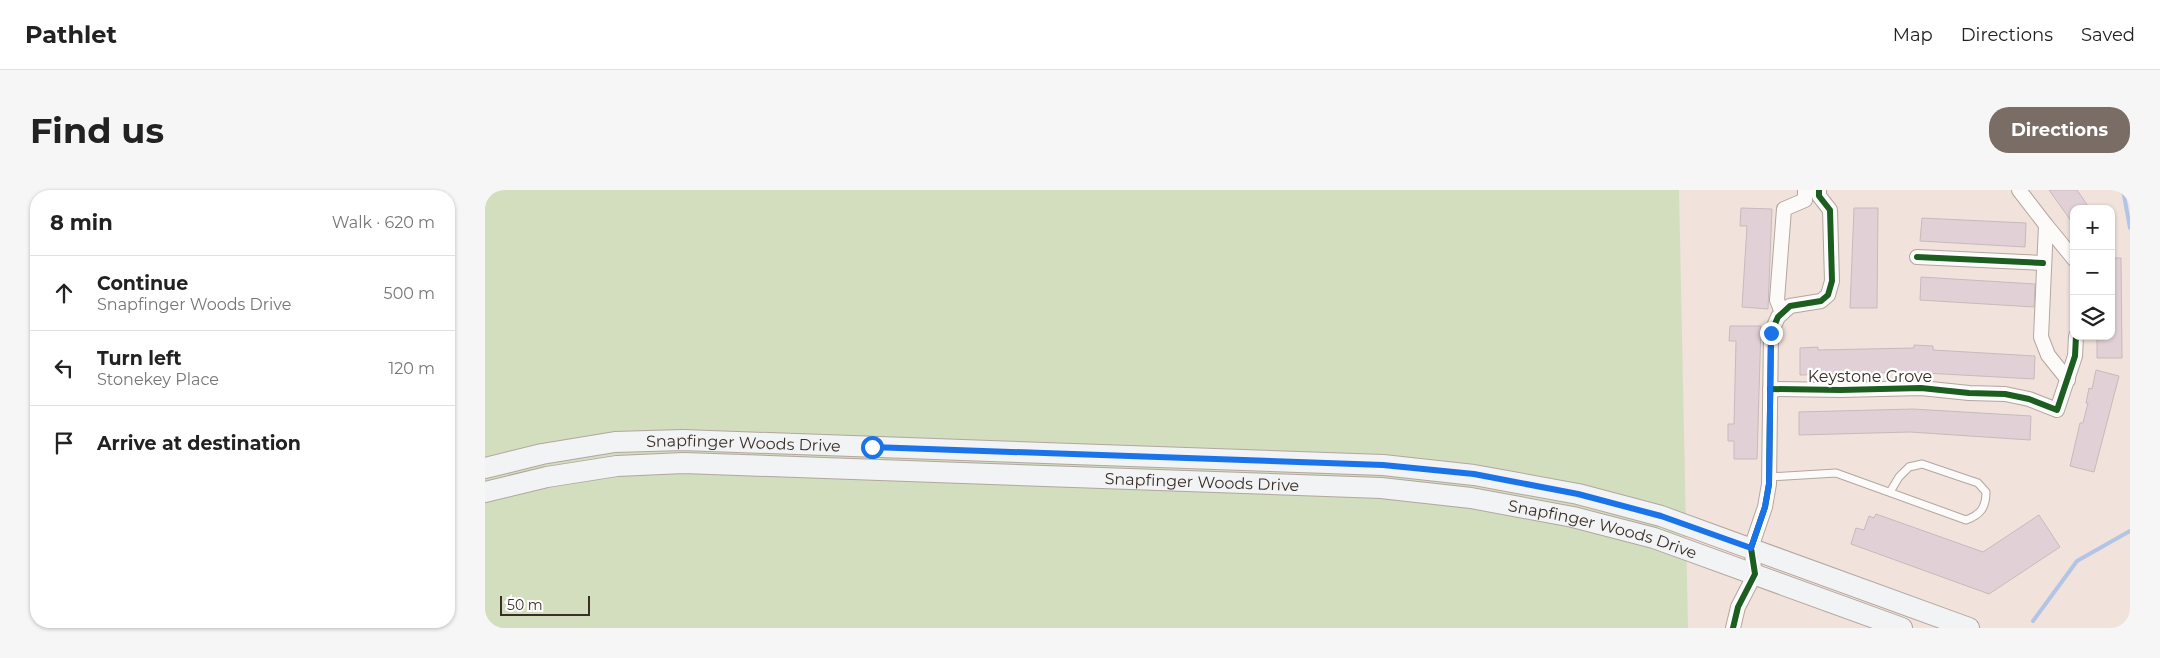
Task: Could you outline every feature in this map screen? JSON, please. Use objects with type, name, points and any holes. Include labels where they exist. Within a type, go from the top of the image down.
[{"type":"main road","name":"Snapfinger Woods Drive","points":[[485,468],[542,454],[615,442],[699,440],[1383,465],[1474,474],[1578,494],[1661,516],[1969,628]]},
{"type":"main road","name":"Snapfinger Woods Drive","points":[[485,492],[547,477],[617,466],[698,463],[1381,488],[1471,498],[1573,517],[1654,538],[1902,628]]},
{"type":"street","points":[[1782,313],[1777,300],[1784,209],[1805,200],[1805,190]]},
{"type":"street","points":[[1733,628],[1738,607],[1755,574],[1751,548],[1765,507],[1769,477],[1771,333],[1778,317],[1791,306],[1821,302],[1828,294],[1832,281],[1830,210],[1819,196],[1819,190]]},
{"type":"street","points":[[2019,190],[2070,253]]},
{"type":"street","points":[[2046,225],[2041,338],[2048,355],[2068,380]]},
{"type":"street","points":[[1917,256],[2043,263]]},
{"type":"street","points":[[2068,380],[2075,356],[2076,340]]},
{"type":"street","name":"Keystone Grove","points":[[1770,389],[1921,388],[1969,393],[2005,394],[2029,399],[2057,410],[2068,380]]},
{"type":"street","points":[[698,463],[699,440]]},
{"type":"street","points":[[1436,471],[1437,494]]},
{"type":"lane","points":[[1769,477],[1837,473],[1966,520],[1977,516],[1986,504],[1986,492],[1978,484],[1922,464],[1909,467],[1899,477],[1890,492]]},
{"type":"green space","points":[[485,190],[1679,190],[1688,628],[485,628]]},
{"type":"building","points":[[2049,190],[2077,190],[2087,205],[2070,205],[2070,219]]},
{"type":"building","points":[[1741,208],[1772,209],[1768,309],[1742,307],[1747,226],[1740,226]]},
{"type":"building","points":[[1854,208],[1878,208],[1877,308],[1850,308]]},
{"type":"building","points":[[1922,218],[2026,223],[2025,247],[1920,241]]},
{"type":"building","points":[[2115,258],[2121,258],[2122,358],[2097,358],[2097,340],[2115,340]]},
{"type":"building","points":[[1921,277],[2035,284],[2034,307],[1920,300]]},
{"type":"building","points":[[1730,326],[1761,326],[1757,459],[1734,459],[1734,441],[1728,441],[1728,424],[1734,424],[1736,341],[1729,341]]},
{"type":"building","points":[[1914,345],[1933,346],[1933,350],[2035,356],[2034,379],[1907,372],[1800,375],[1800,348],[1818,347],[1818,350],[1914,348]]},
{"type":"building","points":[[2096,370],[2119,376],[2094,472],[2070,466],[2080,423],[2083,423],[2088,403],[2086,403],[2089,388],[2092,389]]},
{"type":"building","points":[[1913,409],[2031,416],[2030,440],[1910,432],[1799,435],[1799,412]]},
{"type":"building","points":[[1876,514],[1983,552],[2039,515],[2060,547],[1989,594],[1851,544],[1856,528],[1864,530],[1869,516],[1874,518]]},
{"type":"waterway","points":[[2123,190],[2130,228]]},
{"type":"waterway","points":[[2033,621],[2077,561],[2130,531]]},
{"type":"cycle path","points":[[1733,628],[1738,607],[1755,574],[1751,548],[1765,507],[1769,484],[1771,333],[1778,317],[1790,306],[1821,301],[1828,295],[1832,281],[1830,210],[1819,196],[1819,190]]},
{"type":"cycle path","points":[[1917,257],[2043,263]]},
{"type":"cycle path","points":[[1770,389],[1921,388],[1969,393],[2005,394],[2029,399],[2057,410],[2075,356],[2076,340]]},
{"type":"route","points":[[872,447],[1383,465],[1474,474],[1578,494],[1661,516],[1751,548],[1765,507],[1769,484],[1771,333]]}]
